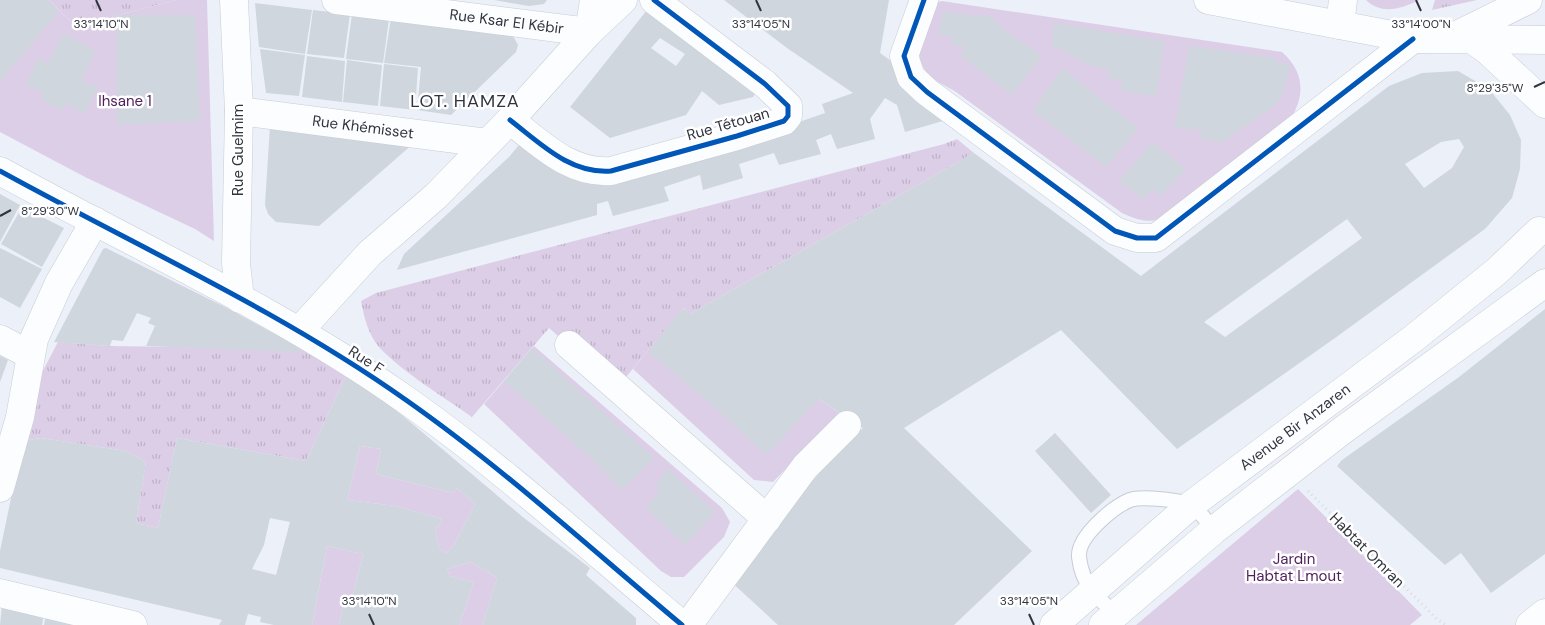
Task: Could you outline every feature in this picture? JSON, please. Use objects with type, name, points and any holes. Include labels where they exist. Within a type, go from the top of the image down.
[{"type":"street","name":"Rue Guelmim","points":[[234,0],[239,111],[236,263],[240,299]]},
{"type":"street","name":"Rue Ksar El Kébir","points":[[336,0],[589,32]]},
{"type":"street","points":[[589,32],[594,0]]},
{"type":"street","points":[[299,331],[370,253],[436,196],[510,120],[589,32],[623,0]]},
{"type":"street","name":"Rue Tétouan","points":[[510,120],[568,164],[596,172],[611,171],[784,121],[788,116],[788,106],[766,84],[654,0]]},
{"type":"street","points":[[924,0],[904,56],[911,77],[927,92],[1115,231],[1137,238],[1156,238],[1413,38]]},
{"type":"street","points":[[1208,0],[1341,13],[1413,38],[1545,40]]},
{"type":"street","points":[[1460,38],[1518,3]]},
{"type":"street","points":[[1460,38],[1487,50],[1545,104]]},
{"type":"street","name":"Rue Khémisset","points":[[239,111],[487,143]]},
{"type":"street","name":"Rue F","points":[[0,170],[299,331],[406,400],[470,448],[682,625]]},
{"type":"street","points":[[0,488],[20,416],[34,339],[59,283],[95,221]]},
{"type":"street","name":"Avenue Bir Anzaren","points":[[1054,625],[1191,505],[1414,338],[1497,271],[1543,230]]},
{"type":"street","points":[[1109,619],[1214,530],[1406,383],[1545,283]]},
{"type":"street","points":[[0,339],[30,355]]},
{"type":"street","points":[[569,345],[767,519]]},
{"type":"street","points":[[688,625],[805,467],[847,425]]},
{"type":"street","points":[[0,593],[133,625]]},
{"type":"street","points":[[1530,625],[1545,613]]},
{"type":"lane","points":[[1109,619],[1090,592],[1079,556],[1084,539],[1113,510],[1132,499],[1155,499],[1191,505],[1214,530]]},
{"type":"green space","name":"Ihsane 1","points":[[0,0],[49,0],[75,26],[177,0],[207,0],[214,241],[195,229],[85,177],[0,132]]},
{"type":"green space","points":[[49,0],[177,0],[75,26]]},
{"type":"green space","points":[[1366,0],[1419,0],[1399,8],[1385,9],[1378,8]]},
{"type":"green space","points":[[1435,0],[1477,0],[1432,10]]},
{"type":"green space","points":[[942,1],[1282,52],[1295,67],[1298,75],[1300,84],[1299,101],[1290,120],[1163,219],[1147,221],[1137,219],[1122,213],[956,92],[929,75],[923,67],[919,49],[924,30],[935,3]]},
{"type":"green space","points":[[957,139],[974,153],[690,314],[683,308],[617,388],[549,328],[472,417],[411,375],[388,356],[375,342],[365,319],[361,301],[376,293],[944,144]]},
{"type":"green space","points":[[682,308],[840,413],[773,482],[754,480],[633,369]]},
{"type":"green space","points":[[58,342],[110,346],[302,349],[346,376],[306,461],[177,438],[158,528],[136,523],[146,462],[126,451],[41,438],[23,441],[38,380]]},
{"type":"green space","points":[[534,346],[722,508],[730,522],[724,537],[684,577],[671,577],[661,571],[484,404]]},
{"type":"green space","points":[[360,446],[381,449],[376,474],[453,493],[457,488],[475,504],[454,545],[446,553],[440,549],[435,532],[442,519],[396,506],[347,500]]},
{"type":"green space","name":"Jardin Habtat Lmout","points":[[1298,489],[1422,615],[1410,625],[1136,625]]},
{"type":"green space","points":[[327,546],[363,554],[350,606],[343,606],[339,625],[312,625]]},
{"type":"green space","points":[[471,562],[497,578],[482,625],[459,625],[474,582],[450,576],[447,569]]},
{"type":"building","points":[[0,0],[48,0],[59,11],[0,82]]},
{"type":"building","points":[[494,0],[547,0],[544,4],[529,6]]},
{"type":"building","points":[[724,0],[889,0],[880,53],[904,70],[953,118],[905,132],[897,105],[885,98],[870,119],[875,139],[837,149],[831,134],[816,140],[821,154],[779,165],[774,153],[739,164],[743,178],[703,190],[700,175],[664,187],[669,201],[613,216],[608,201],[597,204],[597,215],[397,270],[404,254],[509,157],[523,140],[561,167],[788,126],[825,113],[822,104],[853,93],[787,48]]},
{"type":"building","points":[[255,3],[312,10],[305,54],[259,47]]},
{"type":"building","points":[[651,5],[760,87],[753,97],[719,105],[702,91],[686,115],[610,138],[570,107]],"holes":[[[660,38],[685,54],[676,66],[651,48]]]},
{"type":"building","points":[[313,10],[350,14],[344,58],[307,54]]},
{"type":"building","points":[[943,12],[993,17],[1002,28],[1042,56],[1012,95],[961,56],[966,47],[951,45],[953,37],[938,34]]},
{"type":"building","points":[[352,14],[389,19],[383,63],[346,59]]},
{"type":"building","points":[[116,15],[195,15],[200,121],[117,125]]},
{"type":"building","points":[[391,18],[512,34],[518,45],[516,52],[451,115],[417,110],[421,67],[384,63]]},
{"type":"building","points":[[1054,23],[1164,41],[1156,96],[1121,91],[1122,80],[1107,78],[1109,69],[1092,66],[1052,45]]},
{"type":"building","points":[[63,33],[95,51],[82,81],[98,88],[84,114],[66,103],[62,111],[41,100],[43,92],[26,85],[38,58],[48,63]]},
{"type":"building","points":[[1189,46],[1276,58],[1276,62],[1290,64],[1282,96],[1274,106],[1222,142],[1201,139],[1201,130],[1175,128]]},
{"type":"building","points":[[260,49],[305,55],[299,96],[266,93]]},
{"type":"building","points":[[307,56],[345,61],[342,102],[302,97]]},
{"type":"building","points":[[347,60],[382,65],[378,106],[343,102]]},
{"type":"building","points":[[384,64],[418,68],[415,110],[380,106]]},
{"type":"building","points":[[1062,68],[1138,128],[1106,167],[1033,111]]},
{"type":"building","points":[[1458,71],[1489,89],[1510,115],[1521,140],[1520,169],[1512,198],[1485,229],[1335,338],[1177,449],[1061,330],[904,428],[1032,551],[954,625],[778,625],[728,579],[834,456],[863,428],[819,399],[766,455],[709,402],[648,352],[682,308],[690,314],[974,153],[1141,276],[1389,86],[1422,73]],"holes":[[[1459,139],[1464,147],[1452,168],[1424,188],[1405,164],[1441,142]],[[1347,219],[1362,238],[1225,337],[1204,322]]]},
{"type":"building","points":[[270,126],[414,143],[319,226],[276,222],[268,214],[265,205]]},
{"type":"building","points":[[1152,142],[1186,169],[1161,196],[1152,188],[1144,200],[1119,181]]},
{"type":"building","points":[[0,194],[20,205],[0,242]]},
{"type":"building","points":[[22,207],[64,228],[42,267],[1,244]]},
{"type":"building","points":[[0,248],[42,269],[20,308],[0,297]]},
{"type":"building","points":[[106,248],[227,308],[302,349],[299,352],[146,346],[155,326],[148,323],[151,318],[137,313],[123,341],[112,340],[110,346],[54,342],[103,249]]},
{"type":"building","points":[[1545,309],[1545,554],[1491,593],[1461,553],[1445,565],[1337,466],[1342,460],[1459,377]]},
{"type":"building","points":[[532,348],[654,458],[622,490],[595,462],[504,381]]},
{"type":"building","points":[[0,356],[8,360],[0,382]]},
{"type":"building","points":[[346,376],[383,399],[524,518],[590,568],[586,575],[636,618],[636,625],[482,625],[497,578],[471,562],[447,569],[450,576],[474,582],[459,625],[339,625],[343,605],[350,606],[363,554],[327,546],[312,625],[274,625],[260,622],[261,617],[248,614],[245,625],[219,625],[222,620],[0,568],[0,551],[23,441],[41,438],[126,451],[146,462],[136,523],[158,528],[177,438],[306,461]],"holes":[[[360,446],[381,449],[376,474],[453,493],[457,488],[475,504],[454,545],[446,553],[440,549],[435,532],[442,519],[396,506],[347,500]],[[270,518],[290,522],[276,575],[252,569],[264,545]]]},
{"type":"building","points":[[1055,433],[1111,495],[1091,513],[1035,451]]},
{"type":"building","points":[[667,468],[715,512],[685,545],[646,508],[660,491],[655,486]]},
{"type":"building","points":[[2,606],[44,614],[42,625],[0,625]]},
{"type":"building","points":[[46,615],[87,625],[44,625]]},
{"type":"cycle path","points":[[510,120],[557,156],[569,163],[596,171],[611,171],[784,121],[788,116],[788,106],[765,84],[654,0]]},
{"type":"cycle path","points":[[924,0],[904,56],[911,77],[927,92],[1115,231],[1137,238],[1156,238],[1413,39]]},
{"type":"cycle path","points":[[0,171],[258,308],[358,367],[477,453],[682,625]]},
{"type":"district","name":"LOT. HAMZA","points":[[465,101]]}]
